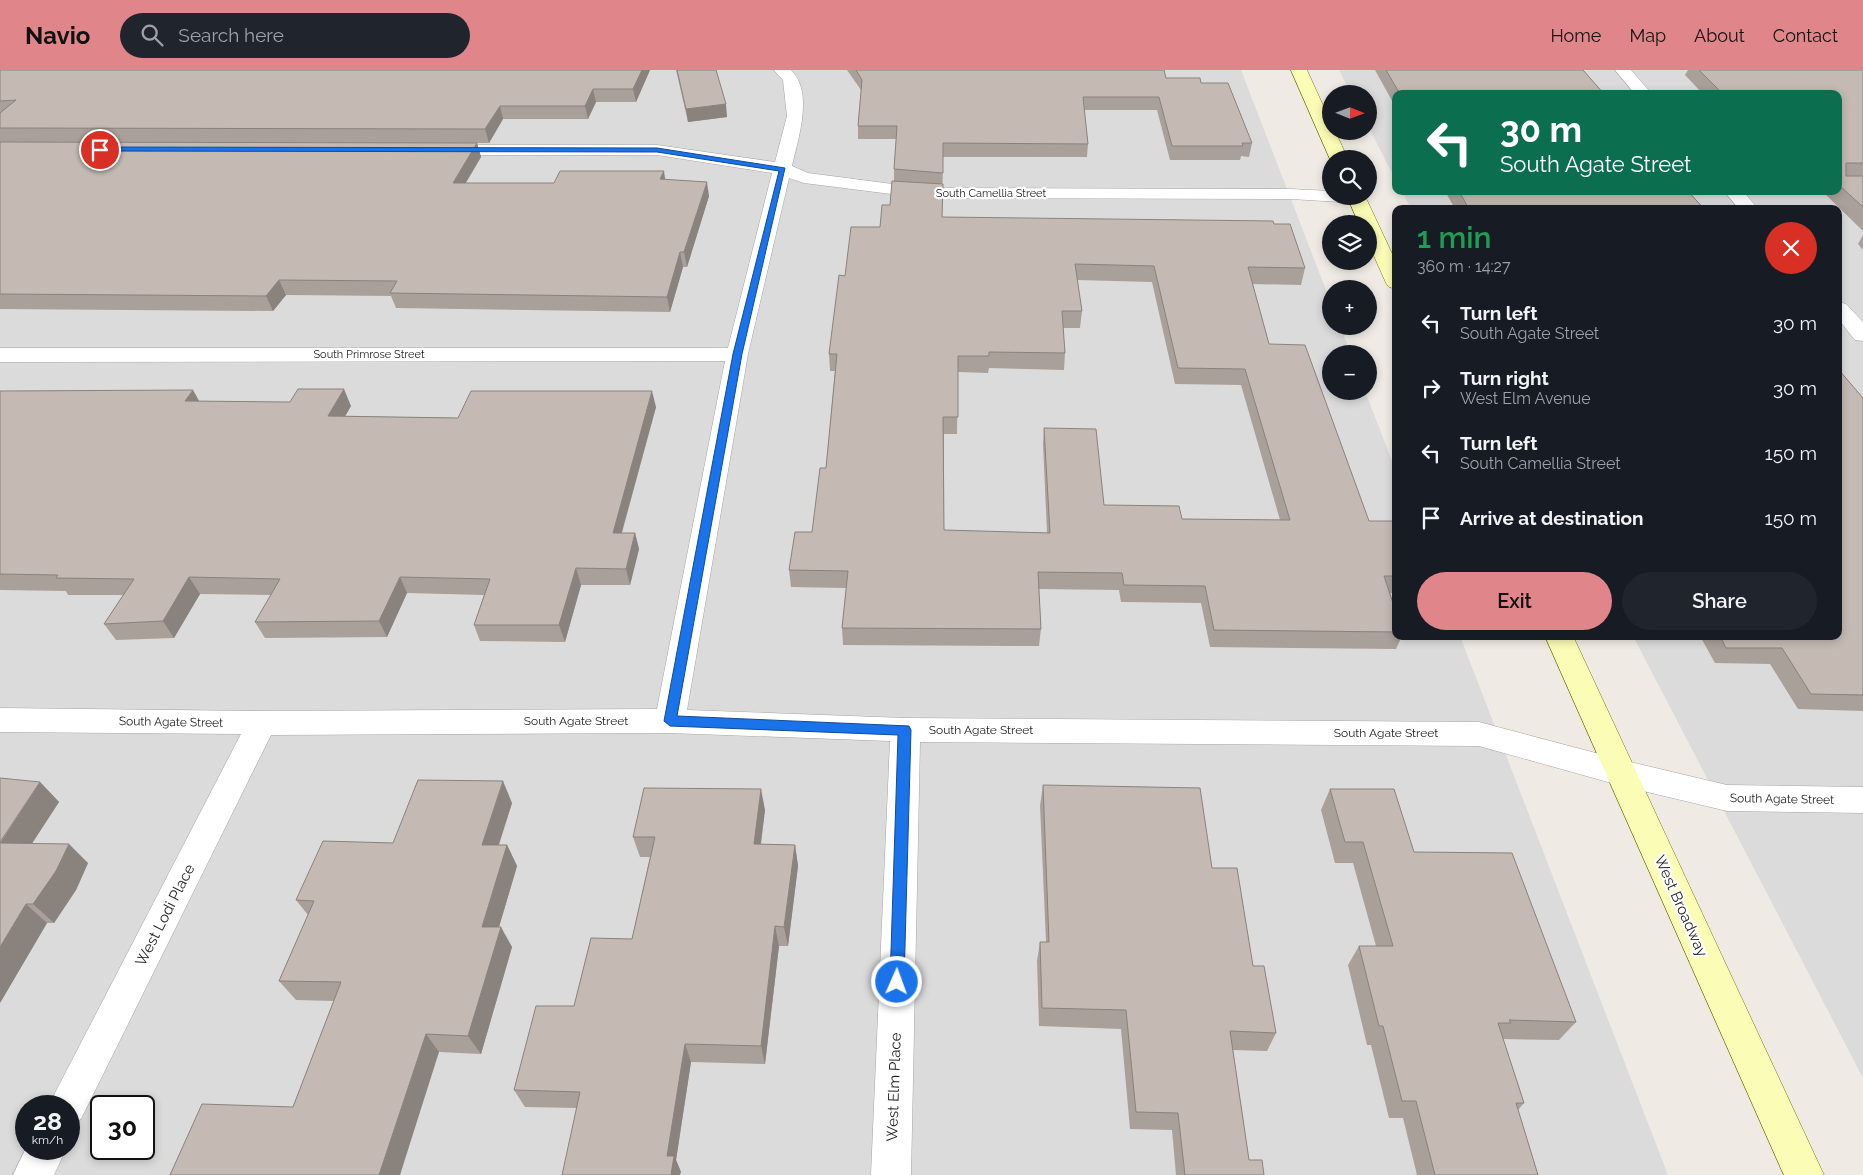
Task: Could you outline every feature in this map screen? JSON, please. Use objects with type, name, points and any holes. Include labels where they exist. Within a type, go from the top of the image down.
[{"type":"main road","points":[[1299,70],[1335,150]]},
{"type":"main road","points":[[1361,205],[1392,274]]},
{"type":"main road","name":"West Broadway","points":[[1561,640],[1804,1175]]},
{"type":"street","points":[[670,721],[737,354],[795,116],[791,79],[782,70]]},
{"type":"street","points":[[1623,70],[1640,90]]},
{"type":"street","name":"South Camellia Street","points":[[428,150],[657,150],[783,169],[804,178],[923,193],[1322,195]]},
{"type":"street","points":[[1737,195],[1745,205]]},
{"type":"street","points":[[1842,311],[1863,335]]},
{"type":"street","name":"South Primrose Street","points":[[0,355],[737,354]]},
{"type":"street","name":"South Agate Street","points":[[0,720],[262,723],[670,721],[905,730],[1478,734],[1622,773],[1727,798],[1863,800]]},
{"type":"street","name":"West Lodi Place","points":[[74,1095],[262,723]]},
{"type":"street","name":"West Elm Place","points":[[891,1175],[905,730]]},
{"type":"street","points":[[33,1175],[41,1160]]},
{"type":"shaded area","points":[[0,70],[1241,70],[1322,280],[1322,335],[1344,335],[1347,345],[1322,345],[1322,400],[1368,400],[1392,461],[1392,640],[1462,640],[1668,1175],[0,1175]]},
{"type":"shaded area","points":[[1339,70],[1863,70],[1863,1078],[1635,640],[1842,640],[1842,205],[1409,205],[1404,195],[1842,195],[1842,90],[1392,90],[1392,173],[1375,140],[1378,140],[1378,85],[1346,85]]},
{"type":"building","points":[[0,70],[642,70],[633,89],[593,89],[585,106],[500,106],[485,129],[0,128],[0,113],[16,100],[0,101]]},
{"type":"building","points":[[677,70],[716,70],[726,104],[686,109]]},
{"type":"building","points":[[856,70],[1164,70],[1166,78],[1200,78],[1201,83],[1228,83],[1252,143],[1242,143],[1243,146],[1172,146],[1159,97],[1083,97],[1088,144],[943,143],[943,173],[894,169],[897,126],[858,126],[862,80]]},
{"type":"building","points":[[1386,70],[1583,70],[1600,90],[1398,90]]},
{"type":"building","points":[[1699,70],[1863,70],[1863,163],[1846,163],[1846,176],[1863,176],[1863,207],[1842,188],[1842,90],[1719,90]]},
{"type":"building","points":[[0,142],[477,143],[453,183],[554,183],[560,171],[664,171],[660,179],[707,182],[684,252],[680,252],[667,297],[390,293],[397,281],[279,280],[266,296],[0,294]]},
{"type":"building","points":[[892,181],[943,184],[942,217],[1273,221],[1274,224],[1290,224],[1305,268],[1248,267],[1269,344],[1305,345],[1322,392],[1322,400],[1325,400],[1369,521],[1392,521],[1392,576],[1384,576],[1392,600],[1392,632],[1214,630],[1205,586],[1124,585],[1122,573],[1038,572],[1041,629],[842,628],[848,571],[789,570],[795,532],[812,532],[820,468],[826,468],[837,354],[829,354],[839,275],[845,276],[851,227],[880,227],[882,205],[890,205]],"holes":[[[1075,264],[1154,266],[1178,368],[1245,369],[1290,520],[1182,519],[1179,506],[1104,505],[1096,429],[1044,428],[1050,533],[944,530],[943,417],[958,417],[958,356],[989,356],[989,352],[1065,353],[1062,311],[1082,311]]]},
{"type":"building","points":[[1461,195],[1692,195],[1700,205],[1467,205]]},
{"type":"building","points":[[1842,374],[1863,398],[1863,695],[1811,694],[1782,648],[1726,648],[1722,640],[1842,640]]},
{"type":"building","points":[[298,389],[344,389],[328,416],[458,418],[471,391],[652,391],[613,533],[635,533],[626,569],[576,568],[559,625],[474,625],[490,579],[400,577],[379,621],[255,622],[280,579],[189,577],[163,621],[104,624],[134,579],[56,578],[58,575],[0,574],[0,391],[193,390],[185,401],[290,402]]},
{"type":"building","points":[[0,778],[40,782],[0,842]]},
{"type":"building","points":[[418,780],[503,781],[482,845],[507,845],[482,927],[501,927],[468,1036],[426,1034],[379,1175],[170,1175],[202,1104],[293,1107],[341,982],[279,981],[314,901],[296,900],[323,841],[393,843]]},
{"type":"building","points":[[1043,785],[1200,788],[1212,868],[1237,868],[1253,966],[1264,966],[1276,1033],[1230,1031],[1249,1160],[1262,1160],[1264,1175],[1185,1175],[1178,1113],[1136,1112],[1126,1010],[1042,1008],[1040,942],[1049,942]]},
{"type":"building","points":[[644,788],[761,789],[754,844],[795,845],[784,927],[775,926],[761,1046],[685,1044],[667,1156],[674,1156],[671,1175],[562,1175],[580,1092],[514,1090],[536,1006],[574,1006],[591,938],[632,939],[655,837],[633,837]]},
{"type":"building","points":[[1330,789],[1394,789],[1414,852],[1512,853],[1576,1022],[1509,1020],[1511,1023],[1498,1023],[1524,1103],[1516,1103],[1538,1175],[1435,1175],[1416,1101],[1402,1101],[1383,1026],[1379,1026],[1359,946],[1393,946],[1363,842],[1345,842]]},
{"type":"building","points":[[0,843],[69,844],[56,871],[33,904],[26,904],[0,947]]},
{"type":"route","points":[[100,150],[657,150],[783,169],[737,354],[670,721],[905,730],[897,982]]}]
